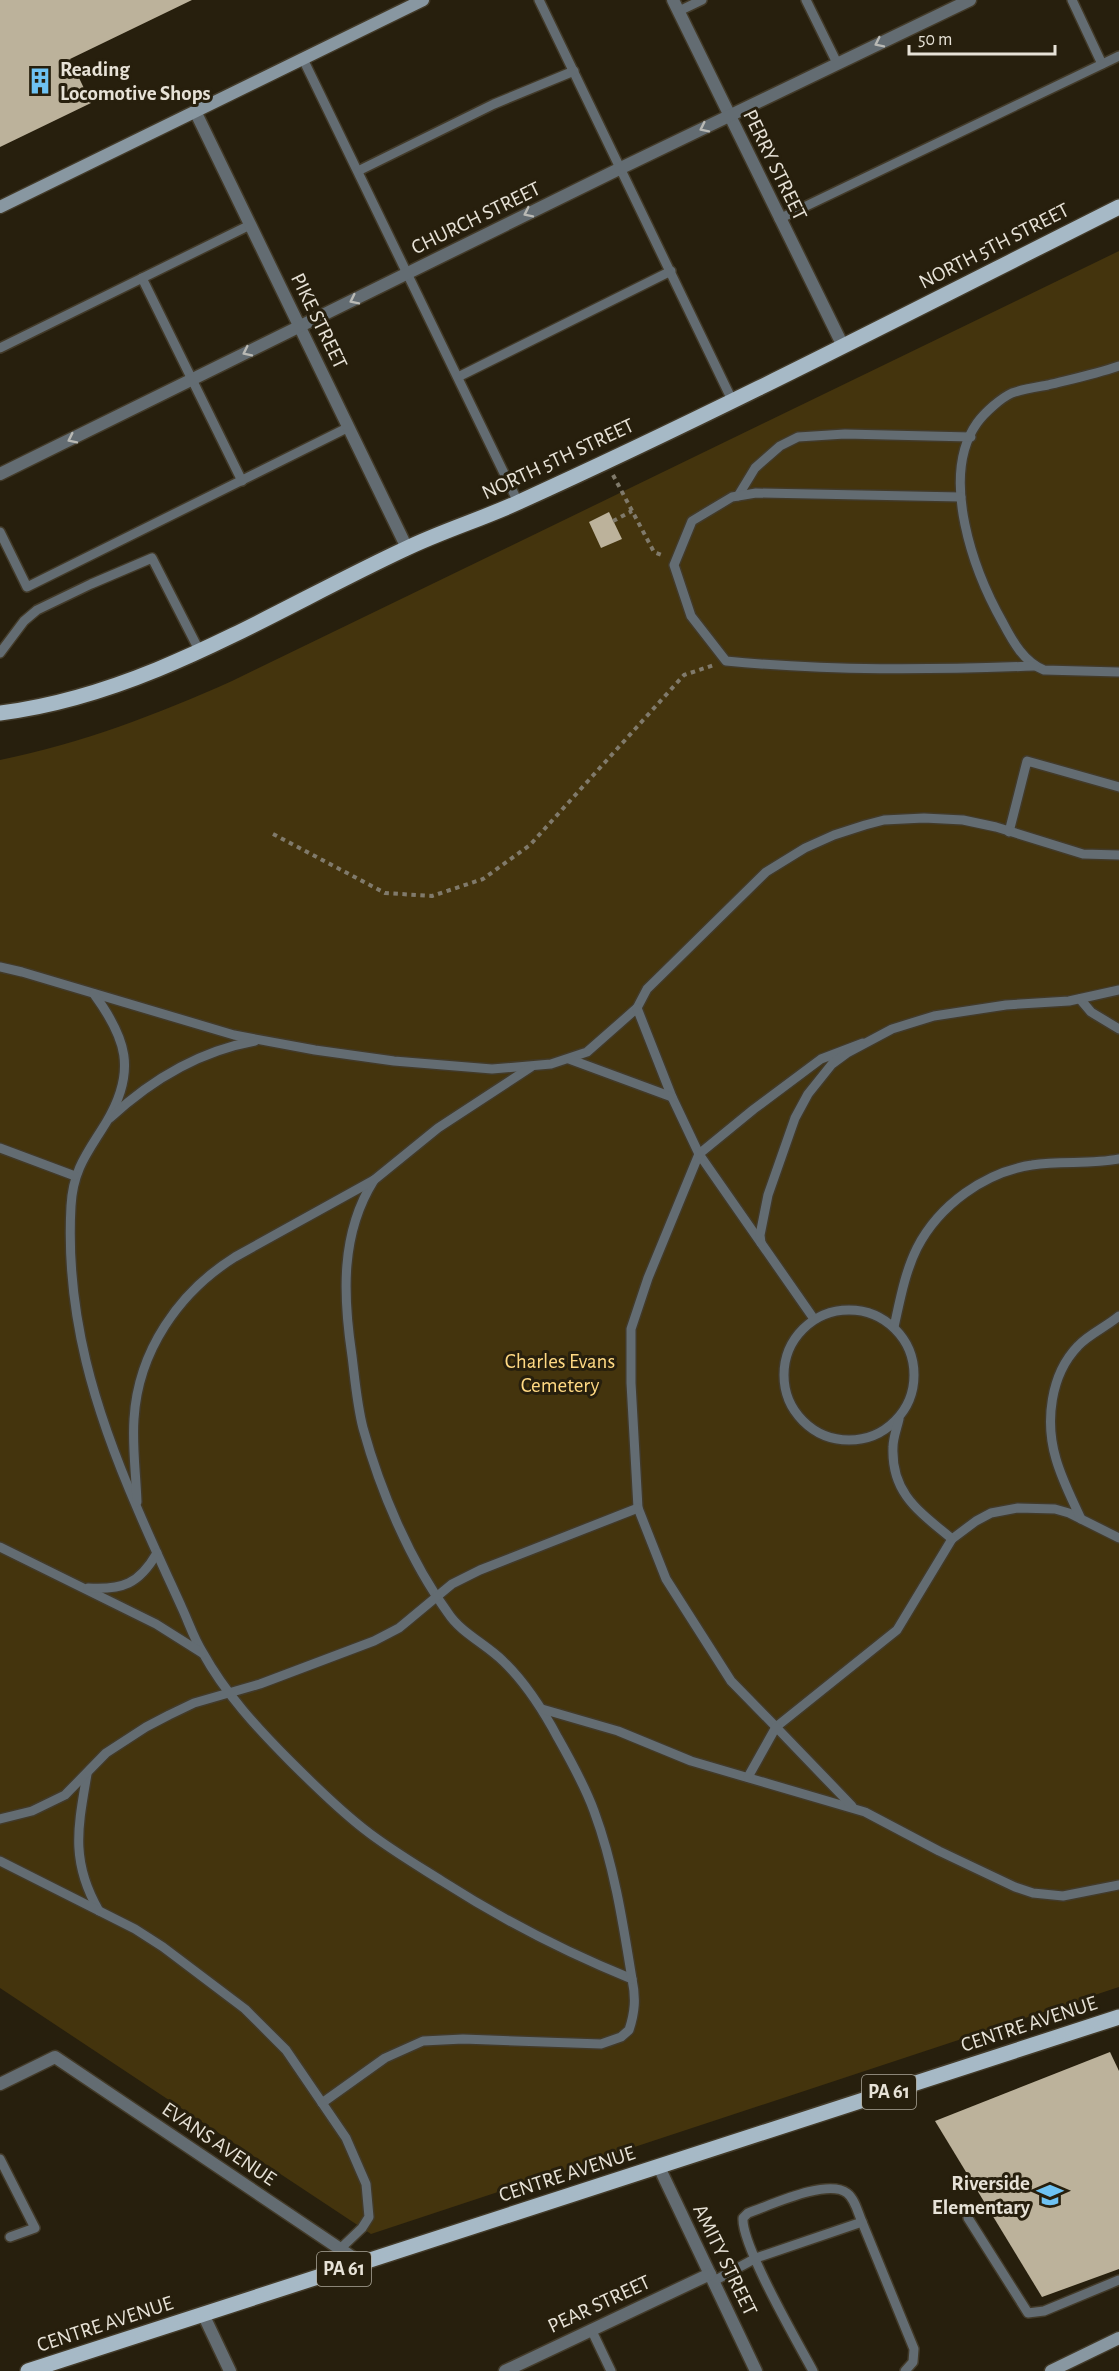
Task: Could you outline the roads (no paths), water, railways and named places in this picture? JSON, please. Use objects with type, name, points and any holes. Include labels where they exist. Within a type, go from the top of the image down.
[{"type":"main road","name":"NORTH 5TH STREET","points":[[0,713],[63,701],[98,691],[143,675],[199,650],[407,548],[518,502],[732,400],[1119,207]]},
{"type":"main road","name":"CENTRE AVENUE","points":[[28,2371],[1118,2019]]},
{"type":"street","points":[[0,207],[423,0]]},
{"type":"street","name":"CHURCH STREET","points":[[0,474],[621,168],[970,0]]},
{"type":"street","name":"PERRY STREET","points":[[676,6],[843,346]]},
{"type":"street","name":"PIKE STREET","points":[[195,111],[407,548]]},
{"type":"street","name":"EVANS AVENUE","points":[[0,2084],[54,2057],[362,2263]]},
{"type":"street","name":"AMITY STREET","points":[[659,2167],[756,2371]]},
{"type":"street","name":"PEAR STREET","points":[[505,2371],[591,2329],[712,2278]]},
{"type":"street","points":[[203,2314],[230,2371]]},
{"type":"street","points":[[1052,2371],[1119,2338]]},
{"type":"lane","points":[[539,0],[732,400]]},
{"type":"lane","points":[[676,6],[702,0]]},
{"type":"lane","points":[[806,0],[837,63]]},
{"type":"lane","points":[[1072,0],[1102,63]]},
{"type":"lane","points":[[779,219],[1119,56]]},
{"type":"lane","points":[[303,59],[518,502]]},
{"type":"lane","points":[[358,171],[494,104],[574,71]]},
{"type":"lane","points":[[0,348],[250,225]]},
{"type":"lane","points":[[458,377],[671,271]]},
{"type":"lane","points":[[142,278],[242,481]]},
{"type":"lane","points":[[1119,366],[1012,393],[977,423],[964,453],[961,498],[970,547],[993,607],[1010,637],[1035,666],[1044,670],[1119,672]]},
{"type":"lane","points":[[0,532],[27,587],[349,427]]},
{"type":"lane","points":[[738,496],[755,468],[780,446],[798,437],[845,434],[971,436]]},
{"type":"lane","points":[[961,498],[840,494],[732,496],[692,521],[674,565],[691,616],[726,660],[801,668],[929,670],[1035,666]]},
{"type":"lane","points":[[0,653],[24,621],[37,610],[152,558],[199,650]]},
{"type":"lane","points":[[1009,832],[1027,761],[1119,787]]},
{"type":"lane","points":[[0,967],[194,1024],[260,1040],[394,1061],[492,1069],[531,1067],[569,1059],[587,1052],[637,1008],[647,989],[752,884],[779,863],[812,844],[834,835],[884,820],[924,818],[963,820],[982,823],[1083,854],[1119,855]]},
{"type":"lane","points":[[854,1808],[731,1681],[666,1579],[638,1508],[631,1383],[631,1329],[648,1278],[699,1154],[820,1059],[863,1043],[908,1022],[934,1016],[1006,1005],[1080,999],[1119,990]]},
{"type":"lane","points":[[94,994],[117,1029],[124,1060],[121,1090],[106,1122],[84,1156],[75,1176],[71,1196],[70,1244],[77,1324],[98,1408],[137,1507],[202,1653],[228,1693],[273,1744],[362,1828],[395,1852],[499,1916],[556,1946],[632,1979]]},
{"type":"lane","points":[[1080,999],[1091,1012],[1119,1029]]},
{"type":"lane","points":[[637,1008],[672,1097],[699,1154],[814,1319]]},
{"type":"lane","points":[[106,1122],[144,1089],[195,1060],[222,1048],[260,1040]]},
{"type":"lane","points":[[761,1243],[760,1235],[768,1195],[795,1118],[808,1094],[832,1064],[863,1043]]},
{"type":"lane","points":[[569,1059],[672,1097]]},
{"type":"lane","points":[[137,1507],[134,1419],[139,1380],[152,1348],[178,1305],[216,1269],[374,1180],[438,1128],[531,1067]]},
{"type":"lane","points":[[0,1148],[75,1176]]},
{"type":"lane","points":[[894,1327],[904,1284],[917,1248],[925,1234],[948,1208],[971,1188],[998,1174],[1030,1165],[1119,1160]]},
{"type":"lane","points":[[322,2103],[385,2058],[423,2041],[457,2039],[601,2044],[621,2037],[629,2030],[635,2007],[617,1894],[594,1810],[542,1709],[516,1675],[502,1660],[457,1623],[437,1596],[410,1548],[381,1482],[363,1426],[347,1324],[345,1274],[348,1249],[357,1216],[366,1192],[374,1180]]},
{"type":"lane","points":[[899,1419],[881,1433],[860,1441],[847,1441],[814,1431],[797,1416],[787,1396],[783,1373],[786,1354],[798,1334],[814,1319],[835,1311],[852,1309],[874,1314],[894,1327],[908,1344],[915,1366],[911,1399],[899,1419],[893,1445],[893,1458],[904,1495],[910,1504],[952,1539]]},
{"type":"lane","points":[[1081,1519],[1055,1458],[1050,1411],[1060,1371],[1078,1345],[1119,1316]]},
{"type":"lane","points":[[0,1819],[32,1811],[65,1795],[106,1753],[146,1727],[194,1703],[260,1683],[374,1641],[399,1628],[452,1584],[480,1570],[638,1508]]},
{"type":"lane","points":[[748,1777],[776,1727],[897,1630],[952,1539],[976,1521],[991,1514],[1017,1508],[1055,1509],[1119,1538]]},
{"type":"lane","points":[[0,1547],[156,1624],[202,1653]]},
{"type":"lane","points":[[82,1588],[107,1589],[127,1584],[148,1569],[157,1553]]},
{"type":"lane","points":[[542,1709],[618,1731],[691,1761],[854,1808],[939,1851],[1015,1887],[1033,1893],[1063,1896],[1119,1885]]},
{"type":"lane","points":[[88,1771],[79,1821],[79,1862],[87,1890],[100,1912]]},
{"type":"lane","points":[[0,1862],[135,1929],[163,1947],[245,2008],[286,2050],[346,2138],[357,2160],[369,2196],[369,2217],[362,2228],[340,2249]]},
{"type":"lane","points":[[0,2159],[35,2228],[10,2237]]},
{"type":"lane","points":[[813,2371],[756,2258],[742,2226],[743,2218],[747,2213],[819,2189],[837,2188],[851,2197],[914,2349],[913,2362],[905,2371]]},
{"type":"lane","points":[[968,2218],[1028,2313],[1044,2311],[1119,2280]]},
{"type":"lane","points":[[712,2278],[756,2258],[862,2222]]},
{"type":"lane","points":[[591,2329],[612,2371]]},
{"type":"place","name":"Reading Locomotive Shops","points":[[40,81]]},
{"type":"place","name":"Riverside Elementary","points":[[1050,2195]]},
{"type":"park label","name":"Charles Evans Cemetery","points":[[560,1373]]}]
